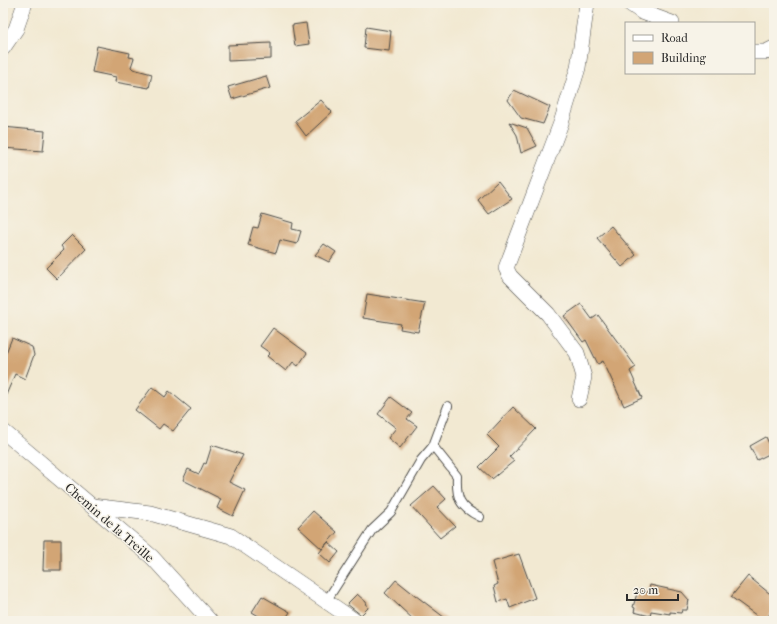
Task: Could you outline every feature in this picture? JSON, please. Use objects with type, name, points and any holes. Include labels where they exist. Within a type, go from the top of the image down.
[{"type":"street","points":[[3,48],[16,29],[25,3]]},
{"type":"street","points":[[579,399],[584,377],[577,353],[548,314],[510,276],[506,268],[558,129],[578,68],[587,3]]},
{"type":"street","points":[[629,3],[642,12],[669,22]]},
{"type":"street","points":[[755,52],[766,52],[774,48]]},
{"type":"street","name":"Chemin de la Treille","points":[[3,431],[152,557],[210,621]]},
{"type":"street","points":[[92,506],[150,513],[231,536],[327,600],[355,621]]},
{"type":"lane","points":[[327,600],[372,530],[390,512],[421,460],[433,446],[448,406]]},
{"type":"lane","points":[[433,446],[457,476],[456,494],[468,511],[480,517]]},
{"type":"building","points":[[306,23],[309,44],[295,46],[292,25]]},
{"type":"building","points":[[366,27],[391,31],[389,51],[364,48]]},
{"type":"building","points":[[271,43],[271,59],[228,61],[228,45]]},
{"type":"building","points":[[97,46],[130,53],[129,57],[134,58],[131,67],[133,69],[152,74],[149,88],[115,82],[116,77],[92,72]]},
{"type":"building","points":[[266,76],[270,88],[232,99],[228,87]]},
{"type":"building","points":[[514,90],[550,107],[543,124],[521,118],[508,100]]},
{"type":"building","points":[[321,100],[332,112],[306,136],[295,121]]},
{"type":"building","points":[[509,122],[527,128],[537,146],[521,153],[517,135]]},
{"type":"building","points":[[3,127],[45,131],[43,151],[3,148]]},
{"type":"building","points":[[498,181],[512,199],[489,214],[478,200]]},
{"type":"building","points":[[262,214],[293,223],[292,229],[301,231],[297,244],[280,240],[276,253],[248,245],[253,227],[258,228]]},
{"type":"building","points":[[611,226],[636,255],[622,267],[597,238]]},
{"type":"building","points":[[72,235],[86,249],[57,279],[46,268],[64,250],[61,246]]},
{"type":"building","points":[[324,244],[336,252],[329,262],[315,255]]},
{"type":"building","points":[[367,294],[425,303],[418,332],[400,329],[401,324],[363,318]]},
{"type":"building","points":[[581,304],[592,319],[598,315],[636,367],[630,371],[642,398],[624,406],[603,361],[598,364],[586,340],[583,342],[564,316]]},
{"type":"building","points":[[273,328],[307,353],[298,366],[293,362],[286,371],[267,356],[270,353],[260,346]]},
{"type":"building","points":[[12,338],[32,347],[34,355],[25,379],[15,374],[3,402],[3,360]]},
{"type":"building","points":[[152,387],[165,397],[169,391],[191,409],[173,431],[163,424],[159,429],[135,410]]},
{"type":"building","points":[[391,397],[412,413],[407,419],[417,426],[400,448],[388,438],[396,428],[378,414]]},
{"type":"building","points":[[513,407],[536,429],[509,457],[514,461],[492,479],[479,467],[499,447],[487,435]]},
{"type":"building","points":[[766,437],[773,452],[757,460],[750,446]]},
{"type":"building","points":[[212,445],[243,455],[229,482],[245,490],[233,516],[217,508],[221,499],[183,480],[188,469],[199,474],[204,463],[206,464]]},
{"type":"building","points":[[434,486],[446,499],[437,507],[455,526],[440,538],[411,506]]},
{"type":"building","points":[[313,511],[337,532],[322,549],[298,527]]},
{"type":"building","points":[[44,540],[61,540],[61,570],[43,570]]},
{"type":"building","points":[[328,542],[339,552],[330,563],[319,553]]},
{"type":"building","points":[[519,554],[535,598],[510,608],[507,599],[498,602],[494,586],[498,584],[492,562]]},
{"type":"building","points":[[748,576],[774,597],[774,609],[764,621],[731,597]]},
{"type":"building","points":[[396,580],[449,621],[415,621],[385,593]]},
{"type":"building","points":[[650,585],[682,592],[689,600],[687,610],[682,610],[681,613],[670,612],[670,614],[651,611],[650,616],[634,612],[635,608],[633,607],[638,590],[648,593]]},
{"type":"building","points":[[357,594],[366,602],[368,608],[361,615],[347,604]]},
{"type":"building","points":[[262,596],[290,612],[284,621],[267,621],[252,612]]}]
